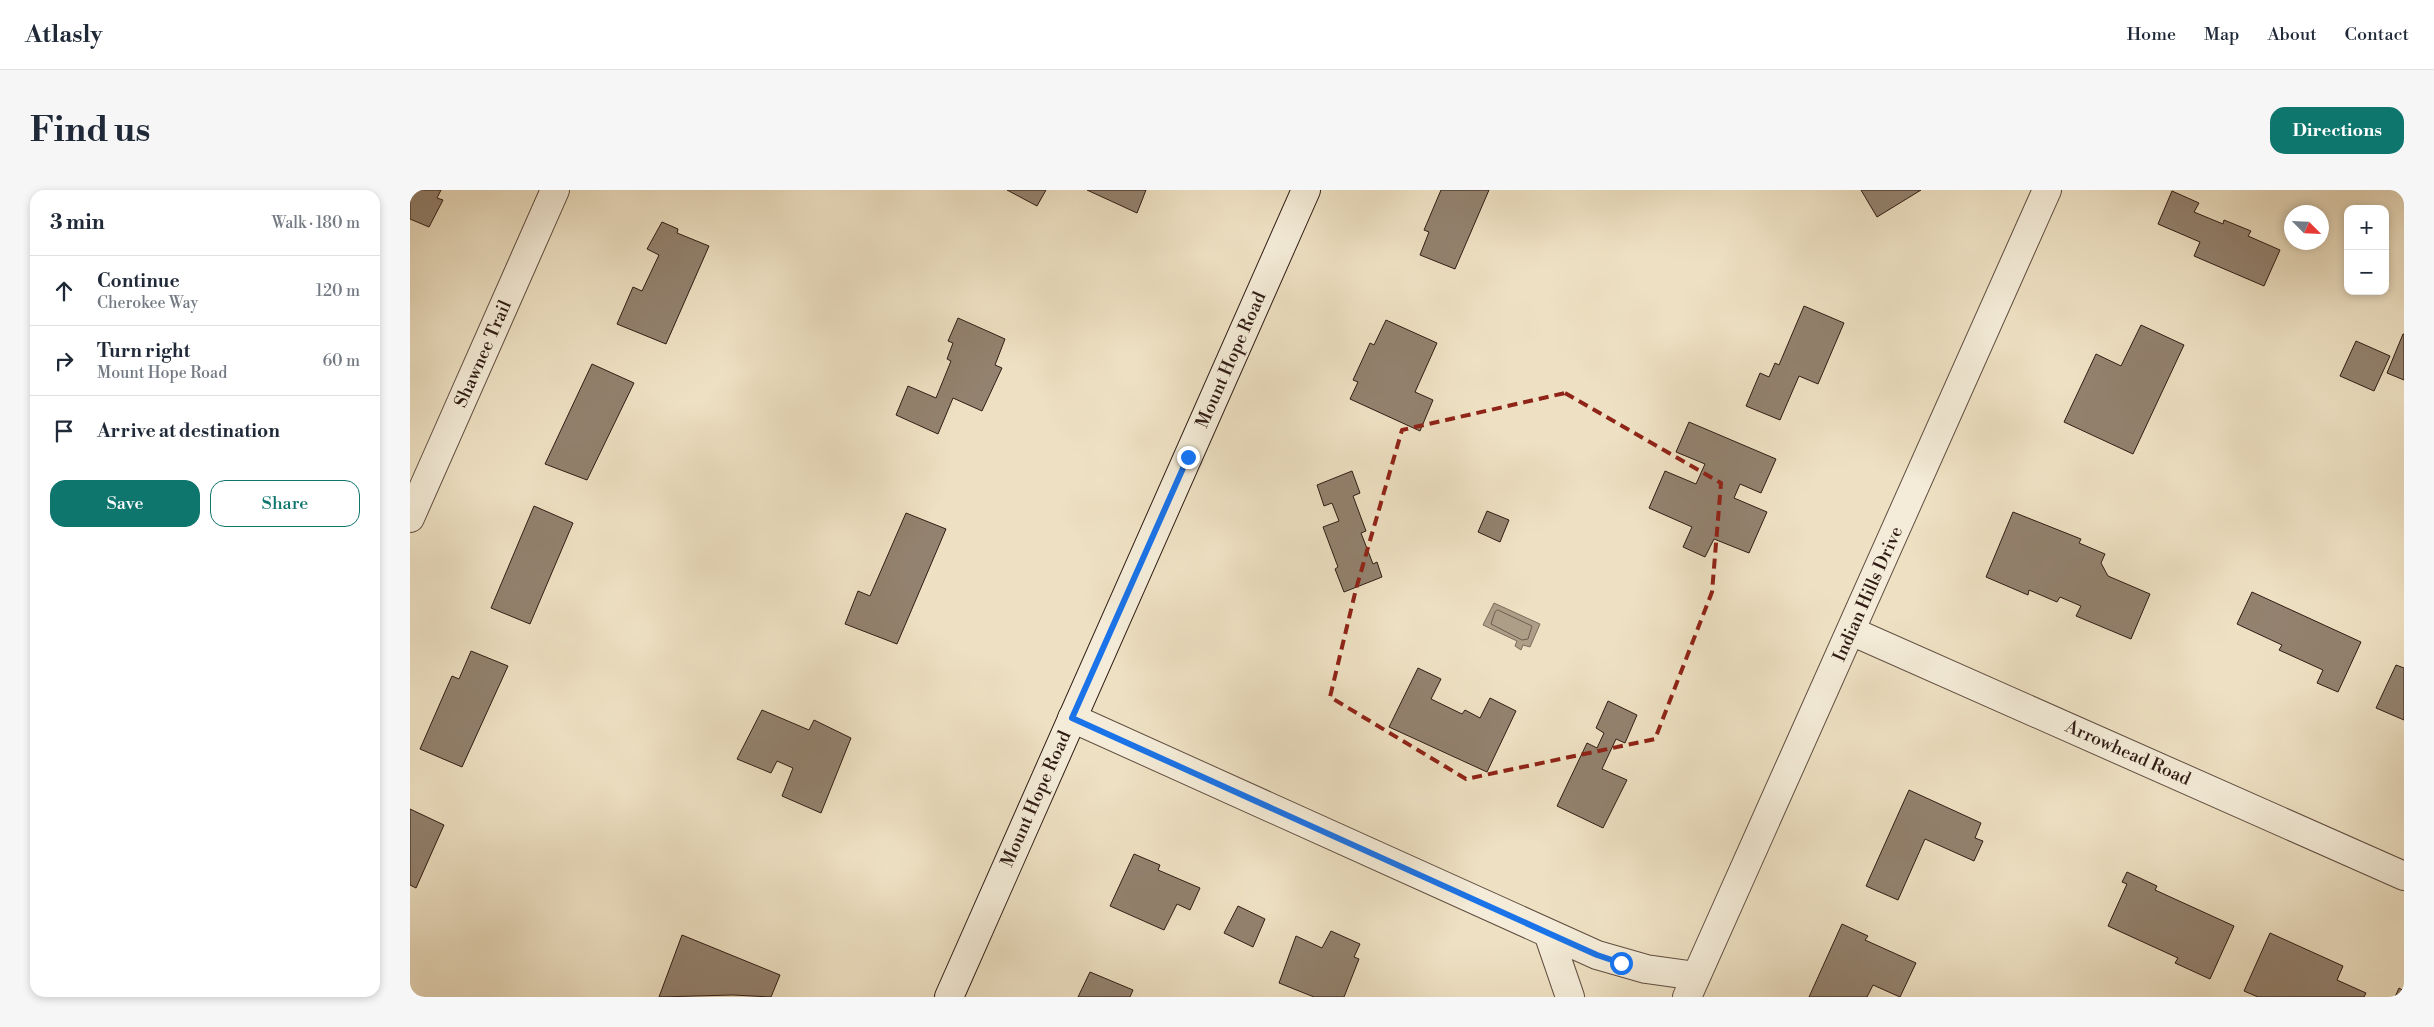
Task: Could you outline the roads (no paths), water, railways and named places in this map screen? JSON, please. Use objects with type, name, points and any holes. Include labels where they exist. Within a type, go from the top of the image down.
[{"type":"street","name":"Shawnee Trail","points":[[410,518],[555,190]]},
{"type":"street","name":"Mount Hope Road","points":[[949,997],[1306,190]]},
{"type":"street","name":"Indian Hills Drive","points":[[1692,986],[1852,631],[2047,190]]},
{"type":"street","name":"Arrowhead Road","points":[[1852,631],[2404,876]]},
{"type":"street","points":[[1072,718],[1597,955],[1692,986]]},
{"type":"street","points":[[1548,933],[1570,997]]},
{"type":"water","points":[[1494,603],[1540,624],[1530,647],[1523,645],[1521,650],[1515,646],[1517,641],[1483,625]]}]
